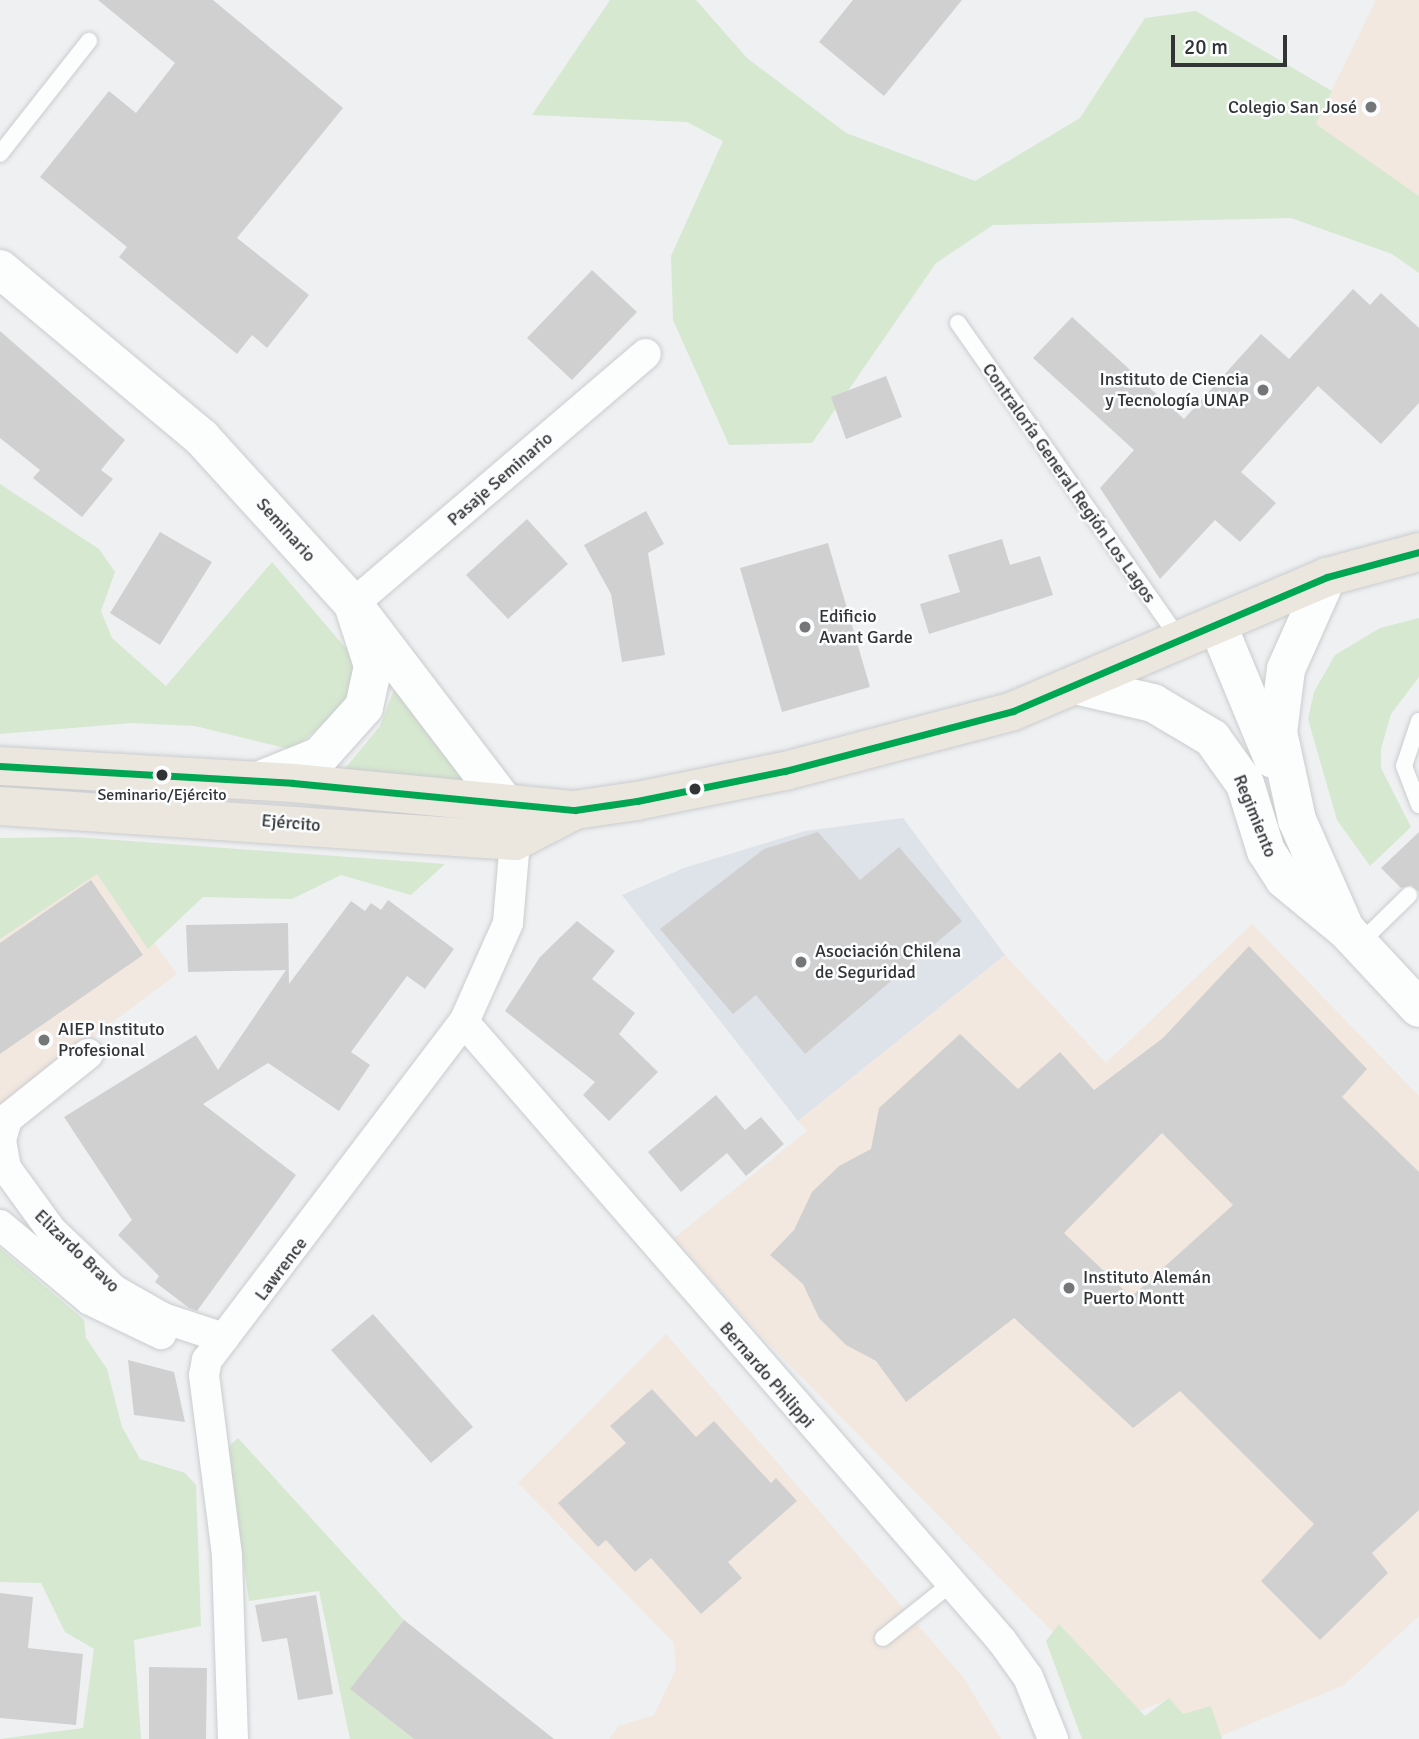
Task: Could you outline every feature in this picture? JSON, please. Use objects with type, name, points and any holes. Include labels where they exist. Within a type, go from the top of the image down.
[{"type":"main road","name":"Seminario","points":[[0,269],[184,420],[353,604],[504,802],[515,841]]},
{"type":"main road","points":[[515,841],[575,810],[785,771],[1013,711],[1079,686],[1327,576],[1419,552]]},
{"type":"main road","name":"Regimiento","points":[[1283,776],[1278,732],[1284,676],[1327,576]]},
{"type":"main road","points":[[258,781],[320,756],[364,707],[373,666],[353,604]]},
{"type":"main road","name":"Regimiento","points":[[1218,626],[1260,735],[1283,776],[1311,857],[1353,937]]},
{"type":"main road","name":"Regimiento","points":[[1079,686],[1153,703],[1212,738],[1245,784],[1266,851],[1284,879],[1353,937],[1419,1008]]},
{"type":"main road","points":[[0,766],[258,781],[575,810]]},
{"type":"main road","name":"Ejército","points":[[0,806],[515,841]]},
{"type":"street","name":"Pasaje Seminario","points":[[353,604],[646,354]]},
{"type":"street","name":"Lawrence","points":[[233,1739],[227,1555],[204,1375],[224,1338],[464,1022],[508,923],[515,841]]},
{"type":"street","name":"Bernardo Philippi","points":[[464,1022],[952,1583],[1028,1677],[1053,1739]]},
{"type":"street","name":"Elizardo Bravo","points":[[88,1054],[6,1119],[1,1140],[6,1168],[51,1230],[114,1290],[163,1318],[224,1338]]},
{"type":"street","name":"Elizardo Bravo","points":[[0,1225],[119,1319],[171,1337],[224,1338]]},
{"type":"lane","points":[[0,154],[89,41]]},
{"type":"lane","name":"Contraloría General Región Los Lagos","points":[[958,323],[1181,641]]},
{"type":"lane","points":[[1419,721],[1404,766],[1419,805]]},
{"type":"lane","points":[[1353,937],[1409,895]]},
{"type":"lane","points":[[883,1638],[952,1583]]},
{"type":"shaded area","name":"Colegio San José","points":[[1376,0],[1419,0],[1419,196],[1315,124]]},
{"type":"shaded area","points":[[903,818],[1005,955],[798,1121],[622,895],[684,868],[805,831]]},
{"type":"shaded area","name":"AIEP Instituto Profesional","points":[[92,857],[177,974],[0,1106],[0,924]]},
{"type":"shaded area","name":"Instituto Alemán Puerto Montt","points":[[1252,924],[1419,1096],[1419,1616],[1344,1685],[1221,1736],[1183,1724],[1165,1701],[1133,1713],[762,1337],[674,1238],[807,1131],[798,1121],[1005,955],[1106,1063]]},
{"type":"shaded area","points":[[666,1334],[963,1677],[1001,1739],[609,1739],[619,1726],[654,1715],[676,1669],[674,1643],[518,1483]]},
{"type":"green space","points":[[610,0],[696,0],[747,58],[846,133],[975,181],[1080,118],[1145,18],[1196,11],[1332,91],[1316,124],[1419,196],[1419,273],[1392,254],[1291,218],[993,225],[936,263],[812,443],[729,445],[673,320],[671,256],[723,141],[687,122],[532,115]]},
{"type":"green space","points":[[0,484],[99,549],[115,572],[101,611],[112,638],[166,686],[272,562],[349,652],[353,668],[346,703],[293,750],[195,726],[132,723],[0,734]]},
{"type":"green space","points":[[1419,618],[1419,677],[1391,714],[1381,749],[1381,768],[1411,827],[1370,866],[1337,820],[1308,719],[1314,692],[1335,655],[1380,628]]},
{"type":"green space","points":[[395,687],[468,783],[343,771],[380,726]]},
{"type":"green space","points":[[75,837],[445,864],[411,895],[341,875],[292,899],[203,897],[148,949],[97,874],[0,939],[0,838]]},
{"type":"green space","points":[[0,1248],[84,1320],[86,1338],[107,1369],[122,1427],[140,1459],[185,1473],[196,1485],[201,1626],[134,1640],[141,1739],[0,1739],[83,1728],[94,1649],[65,1632],[41,1583],[0,1582]]},
{"type":"green space","points":[[238,1438],[404,1620],[380,1651],[373,1707],[414,1739],[350,1739],[319,1591],[249,1601],[227,1448]]},
{"type":"green space","points":[[1059,1624],[1145,1716],[1169,1698],[1183,1714],[1211,1706],[1222,1739],[1082,1739],[1046,1641]]},
{"type":"building","points":[[98,0],[213,0],[343,108],[237,238],[309,295],[267,348],[252,335],[237,354],[119,257],[127,247],[40,177],[109,91],[136,113],[175,63]]},
{"type":"building","points":[[853,0],[962,0],[884,96],[819,42]]},
{"type":"building","points":[[592,270],[637,312],[572,380],[527,338]]},
{"type":"building","points":[[1353,289],[1370,305],[1381,293],[1419,328],[1419,403],[1381,444],[1318,386],[1241,472],[1276,503],[1240,542],[1215,520],[1160,579],[1100,488],[1134,450],[1033,358],[1072,317],[1184,419],[1261,334],[1289,359]]},
{"type":"building","points":[[0,331],[125,440],[101,470],[113,479],[82,517],[33,478],[40,470],[0,438]]},
{"type":"building","points":[[886,376],[902,417],[846,439],[831,397]]},
{"type":"building","points":[[646,511],[664,544],[648,553],[665,655],[622,662],[611,594],[584,545]]},
{"type":"building","points":[[527,519],[568,564],[508,619],[466,575]]},
{"type":"building","points":[[160,532],[212,562],[160,645],[110,613]]},
{"type":"building","points":[[1002,539],[1010,565],[1040,556],[1053,595],[929,634],[920,604],[960,592],[948,555]]},
{"type":"building","name":"Edificio Avant Garde","points":[[828,543],[870,687],[782,712],[740,568]]},
{"type":"building","name":"Asociación Chilena de Seguridad","points":[[818,832],[860,880],[899,847],[962,921],[805,1054],[756,995],[733,1014],[660,929],[764,849]]},
{"type":"building","points":[[1419,832],[1419,892],[1411,885],[1401,888],[1381,868]]},
{"type":"building","points":[[91,880],[143,955],[0,1054],[0,943]]},
{"type":"building","points":[[388,900],[454,949],[425,989],[407,976],[351,1052],[370,1065],[339,1111],[268,1063],[203,1104],[296,1175],[197,1311],[189,1308],[155,1282],[159,1276],[118,1235],[132,1220],[64,1117],[196,1035],[218,1070],[286,970],[188,972],[186,925],[288,923],[289,984],[351,901],[365,911],[371,903],[381,910]]},
{"type":"building","points":[[577,921],[615,951],[592,979],[635,1013],[619,1034],[658,1072],[609,1121],[583,1095],[595,1082],[505,1011],[540,957]]},
{"type":"building","points":[[1249,946],[1367,1069],[1342,1097],[1419,1172],[1419,1510],[1372,1553],[1388,1573],[1320,1640],[1261,1581],[1314,1524],[1180,1391],[1133,1428],[1014,1318],[906,1402],[876,1361],[846,1345],[819,1318],[803,1284],[770,1255],[794,1230],[812,1192],[839,1166],[871,1149],[879,1108],[960,1034],[1018,1089],[1060,1052],[1094,1090],[1163,1038]],"holes":[[[1162,1133],[1233,1205],[1131,1297],[1064,1233]]]},
{"type":"building","points":[[716,1095],[745,1130],[761,1117],[784,1144],[746,1176],[727,1153],[681,1192],[648,1152]]},
{"type":"building","points":[[373,1314],[473,1427],[431,1463],[331,1350]]},
{"type":"building","points":[[128,1360],[174,1372],[185,1422],[134,1415]]},
{"type":"building","points":[[652,1389],[696,1437],[714,1421],[771,1483],[776,1478],[797,1501],[728,1562],[742,1578],[701,1614],[651,1558],[635,1572],[606,1540],[598,1547],[558,1503],[626,1443],[610,1426]]},
{"type":"building","points":[[0,1593],[33,1597],[28,1648],[83,1654],[76,1725],[0,1718]]},
{"type":"building","points":[[316,1595],[333,1694],[298,1700],[287,1638],[262,1642],[255,1605]]},
{"type":"building","points":[[404,1620],[554,1739],[414,1739],[350,1689]]},
{"type":"building","points":[[149,1667],[207,1668],[206,1739],[149,1739]]},
{"type":"transit line","points":[[0,766],[293,783],[575,810],[637,801],[785,771],[1013,711],[1327,577],[1419,552]]},
{"type":"place","name":"Colegio San José","points":[[1371,107]]},
{"type":"place","name":"Instituto de Ciencia y Tecnología UNAP","points":[[1263,390]]},
{"type":"place","name":"Edificio Avant Garde","points":[[805,627]]},
{"type":"place","name":"Seminario/Ejército","points":[[162,775]]},
{"type":"place","name":"Asociación Chilena de Seguridad","points":[[801,962]]},
{"type":"place","name":"AIEP Instituto Profesional","points":[[44,1040]]},
{"type":"place","name":"Instituto Alemán Puerto Montt","points":[[1069,1288]]}]
